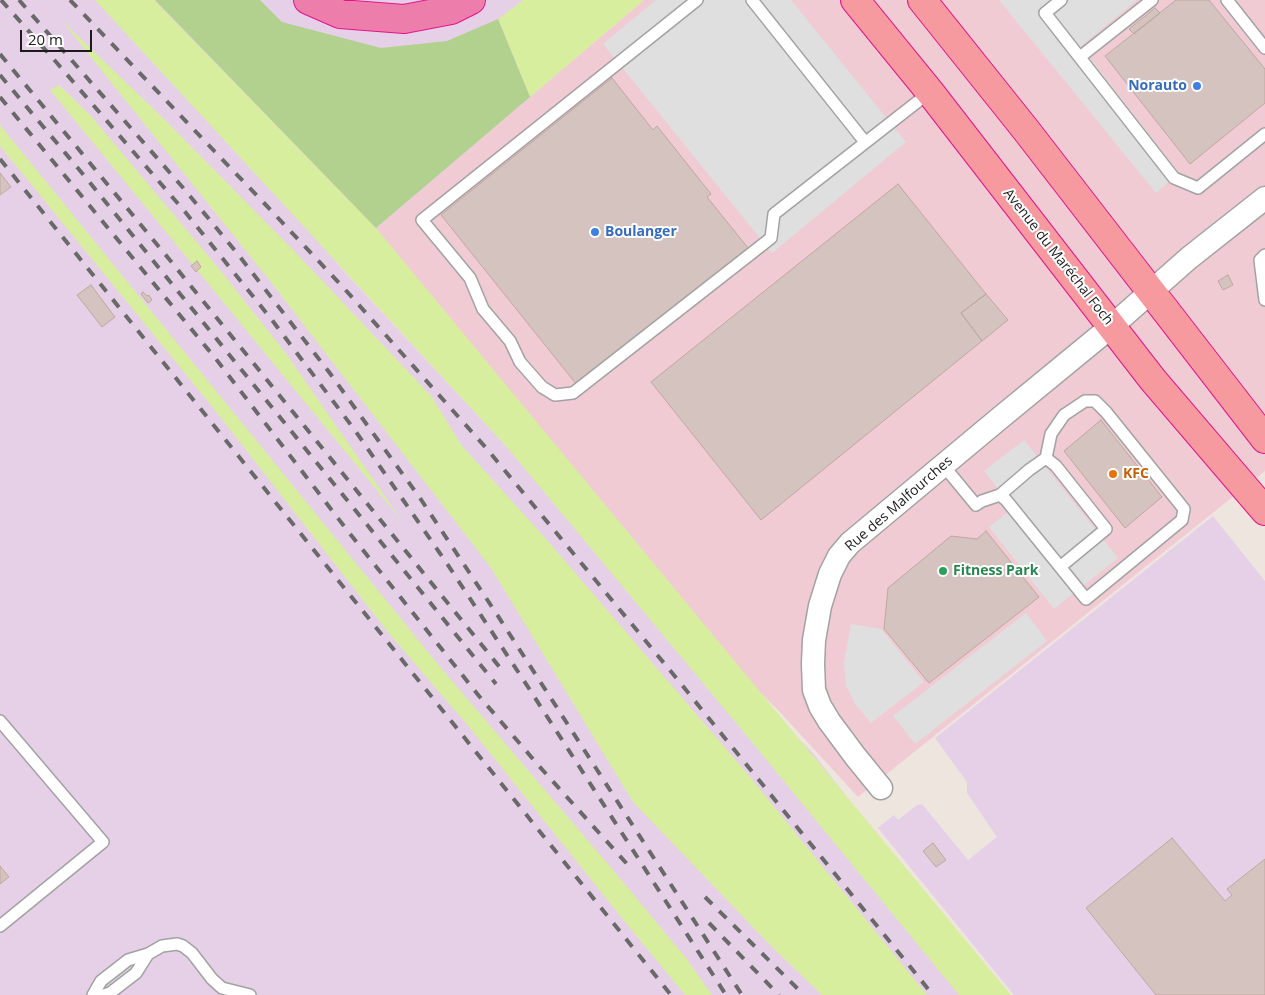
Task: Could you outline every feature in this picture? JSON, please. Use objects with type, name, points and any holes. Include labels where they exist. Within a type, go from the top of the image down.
[{"type":"highway","points":[[308,0],[340,14],[404,19],[451,10],[471,0]]},
{"type":"highway","name":"Avenue du Maréchal Foch","points":[[855,0],[930,92],[1159,387],[1265,511]]},
{"type":"highway","points":[[922,0],[1026,130],[1265,439]]},
{"type":"street","name":"Rue des Malfourches","points":[[881,788],[828,721],[814,690],[814,640],[820,606],[830,574],[839,556],[850,543],[1112,326],[1189,258],[1265,198]]},
{"type":"lane","points":[[697,0],[422,220],[470,278],[482,309],[510,341],[520,362],[542,386],[555,395],[573,392],[771,238],[774,214],[930,92]]},
{"type":"lane","points":[[752,0],[865,142]]},
{"type":"lane","points":[[1061,0],[1045,13],[1174,178],[1198,188],[1265,134]]},
{"type":"lane","points":[[1080,58],[1152,0]]},
{"type":"lane","points":[[1227,0],[1265,48]]},
{"type":"lane","points":[[1265,255],[1260,260],[1265,300]]},
{"type":"lane","points":[[943,465],[976,504],[1000,495],[1046,458],[1050,434],[1064,415],[1085,401],[1095,401],[1184,509],[1182,520],[1086,599],[1000,495]]},
{"type":"lane","points":[[1046,458],[1056,466],[1106,529],[1060,567]]},
{"type":"lane","points":[[0,721],[103,842],[0,926]]},
{"type":"lane","points":[[93,995],[101,982],[128,960],[171,944],[183,946],[222,988],[250,995]]},
{"type":"lane","points":[[104,995],[136,973],[148,954]]},
{"type":"shaded area","points":[[0,0],[644,0],[336,263],[505,445],[813,753],[1000,995],[0,995]]},
{"type":"shaded area","points":[[644,0],[1265,0],[1265,471],[858,797],[778,710],[505,445],[336,262]]},
{"type":"shaded area","points":[[656,0],[791,0],[906,142],[772,253],[603,44]]},
{"type":"shaded area","points":[[999,0],[1137,0],[1081,46],[1179,173],[1156,193]]},
{"type":"shaded area","points":[[1024,440],[1118,558],[1054,609],[989,527],[1013,508],[984,471]]},
{"type":"shaded area","points":[[1213,516],[1265,581],[1265,995],[1014,995],[878,828],[894,815],[898,820],[917,805],[922,804],[968,860],[997,837],[967,793],[967,782],[935,738]]},
{"type":"shaded area","points":[[1026,613],[1047,641],[915,744],[893,716]]},
{"type":"shaded area","points":[[851,624],[881,629],[924,682],[871,723],[855,704],[846,686],[844,663]]},
{"type":"green space","points":[[95,0],[154,0],[376,228],[1011,995],[959,995],[505,445]]},
{"type":"green space","points":[[155,0],[260,0],[282,22],[381,48],[447,41],[498,19],[530,97],[376,228]]},
{"type":"green space","points":[[523,0],[644,0],[530,97],[498,19]]},
{"type":"green space","points":[[62,21],[166,121],[299,256],[432,397],[462,446],[547,540],[745,771],[927,995],[822,995],[771,946],[633,802],[491,568],[270,281]]},
{"type":"green space","points":[[59,85],[91,116],[220,270],[287,355],[402,521],[50,90]]},
{"type":"green space","points":[[0,125],[441,668],[686,958],[712,995],[685,995],[625,922],[470,728],[391,636],[214,409],[0,146]]},
{"type":"building","name":"Norauto","points":[[1176,0],[1209,0],[1265,69],[1265,103],[1190,164],[1105,56]]},
{"type":"building","points":[[1155,8],[1160,13],[1134,34],[1129,29]]},
{"type":"building","name":"Boulanger","points":[[612,78],[653,130],[657,126],[711,194],[707,197],[748,248],[577,385],[441,215]]},
{"type":"building","points":[[0,173],[11,187],[0,195]]},
{"type":"building","points":[[898,184],[986,294],[961,313],[982,341],[761,520],[651,382]]},
{"type":"building","points":[[197,261],[201,267],[196,272],[191,266]]},
{"type":"building","points":[[1228,275],[1233,285],[1223,290],[1218,281]]},
{"type":"building","points":[[91,285],[115,317],[102,327],[77,295]]},
{"type":"building","points":[[143,292],[147,296],[149,295],[152,300],[148,303],[141,294]]},
{"type":"building","points":[[986,294],[1008,320],[982,341],[961,313]]},
{"type":"building","name":"KFC","points":[[1101,420],[1162,497],[1125,528],[1064,451]]},
{"type":"building","points":[[986,531],[1039,597],[929,683],[884,629],[888,588],[951,536],[977,539]]},
{"type":"building","points":[[1172,838],[1225,901],[1232,895],[1227,889],[1265,859],[1265,995],[1156,995],[1086,908]]},
{"type":"building","points":[[933,843],[946,860],[936,867],[923,851]]},
{"type":"building","points":[[0,866],[9,877],[0,884]]},
{"type":"railway","points":[[1,0],[186,213],[272,320],[354,429],[446,562],[726,995]]},
{"type":"railway","points":[[19,0],[185,190],[237,253],[329,372],[420,498],[742,995]]},
{"type":"railway","points":[[70,0],[342,286],[487,449],[673,674],[933,995]]},
{"type":"railway","points":[[0,54],[169,259],[502,670]]},
{"type":"railway","points":[[0,75],[87,179],[496,684]]},
{"type":"railway","points":[[0,97],[216,359],[347,530],[479,696],[628,865]]},
{"type":"railway","points":[[0,159],[671,995]]},
{"type":"railway","points":[[705,897],[804,995]]},
{"type":"railway","points":[[709,923],[779,995]]},
{"type":"place","name":"Norauto","points":[[1197,86]]},
{"type":"place","name":"Boulanger","points":[[595,232]]},
{"type":"place","name":"KFC","points":[[1113,474]]},
{"type":"place","name":"Fitness Park","points":[[943,571]]}]
